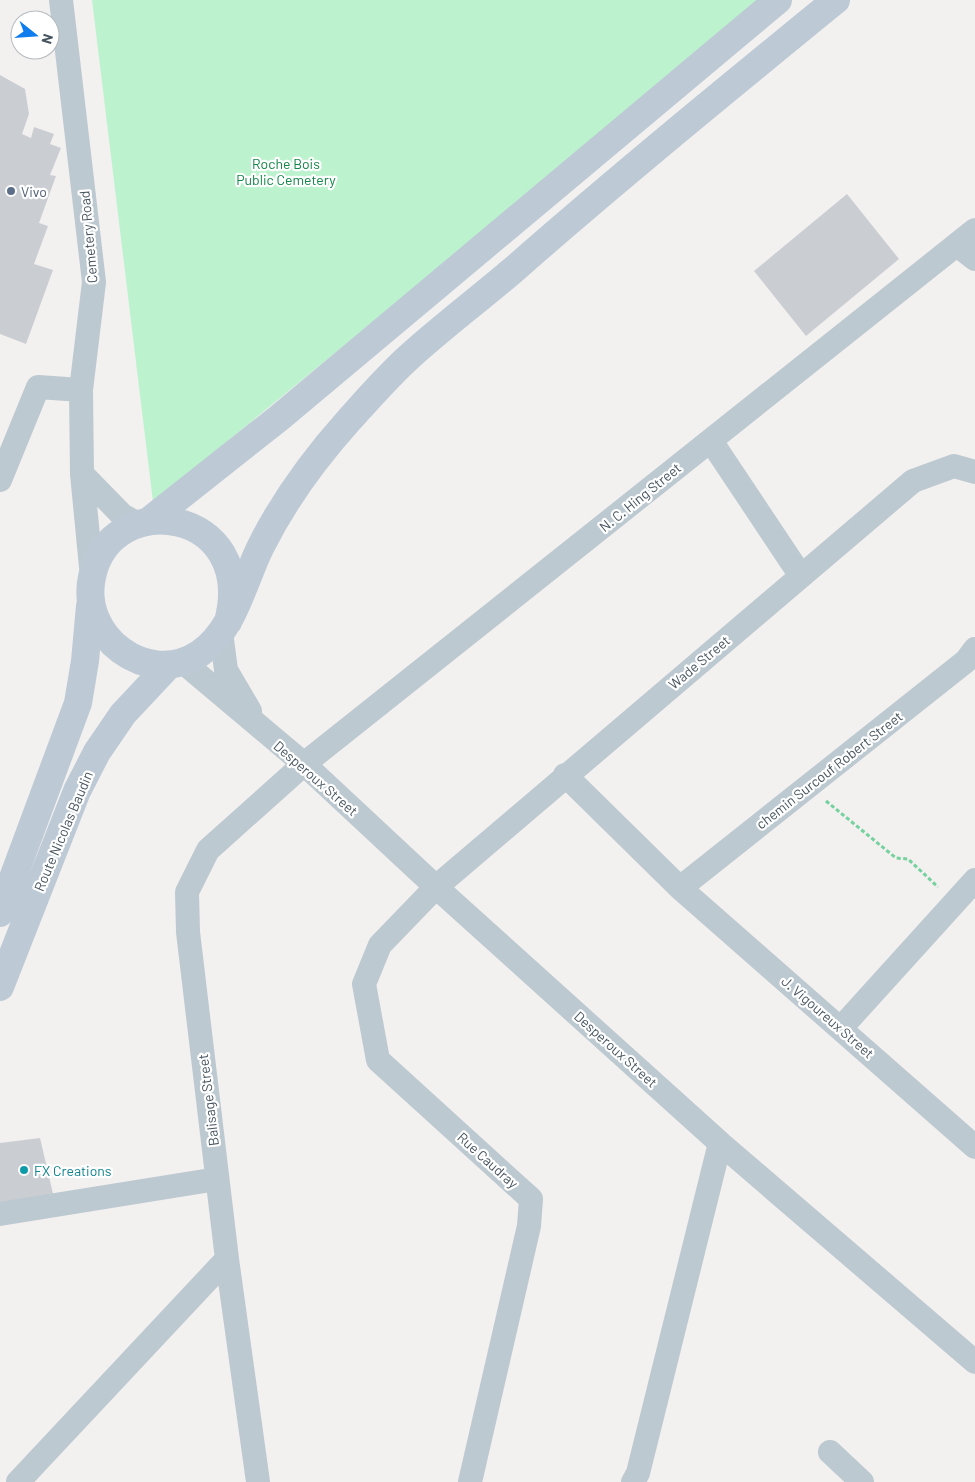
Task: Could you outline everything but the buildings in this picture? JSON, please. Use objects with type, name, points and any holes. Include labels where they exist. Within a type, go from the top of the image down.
[{"type":"main road","points":[[778,0],[294,405],[144,522],[117,536],[101,554],[91,589],[98,625],[112,645],[131,658],[153,664],[176,664],[197,656],[216,641],[225,627],[261,546],[294,489],[349,421],[408,358],[620,177],[836,0]]},
{"type":"main road","points":[[144,522],[163,520],[187,524],[208,536],[224,555],[232,576],[234,600],[225,627]]},
{"type":"main road","name":"Route Nicolas Baudin","points":[[0,912],[78,702],[85,661],[91,589]]},
{"type":"main road","name":"Route Nicolas Baudin","points":[[0,987],[77,791],[98,752],[123,714],[176,664]]},
{"type":"street","name":"Cemetery Road","points":[[62,0],[94,282],[81,390],[82,474],[91,589]]},
{"type":"street","name":"N. C. Hing Street","points":[[304,764],[711,440],[966,252],[975,230]]},
{"type":"street","points":[[0,480],[38,387],[81,390]]},
{"type":"street","points":[[711,440],[801,576]]},
{"type":"street","name":"Wade Street","points":[[436,887],[565,775],[913,481],[954,466],[975,472]]},
{"type":"street","points":[[82,474],[122,514],[144,522]]},
{"type":"street","points":[[225,627],[226,670],[263,732]]},
{"type":"street","name":"chemin Surcouf Robert Street","points":[[680,888],[972,660]]},
{"type":"street","name":"Desperoux Street","points":[[176,664],[304,764],[436,887],[720,1143],[974,1360]]},
{"type":"street","name":"Balisage Street","points":[[258,1482],[227,1259],[188,932],[187,892],[208,850],[304,764]]},
{"type":"street","name":"J. Vigoureux Street","points":[[565,775],[680,888],[974,1143]]},
{"type":"street","points":[[841,1028],[975,880]]},
{"type":"street","name":"Rue Caudray","points":[[436,887],[380,945],[364,984],[378,1060],[531,1199],[529,1226],[470,1482]]},
{"type":"street","points":[[633,1482],[638,1473],[720,1143]]},
{"type":"street","points":[[0,1214],[218,1180]]},
{"type":"street","points":[[18,1482],[227,1259]]},
{"type":"street","points":[[830,1452],[862,1482]]},
{"type":"path","points":[[808,787],[896,858],[908,859],[955,903]]},
{"type":"green space","name":"Roche Bois Public Cemetery","points":[[92,0],[766,0],[153,502]]},
{"type":"place","name":"Vivo","points":[[11,191]]},
{"type":"place","name":"FX Creations","points":[[24,1170]]}]
